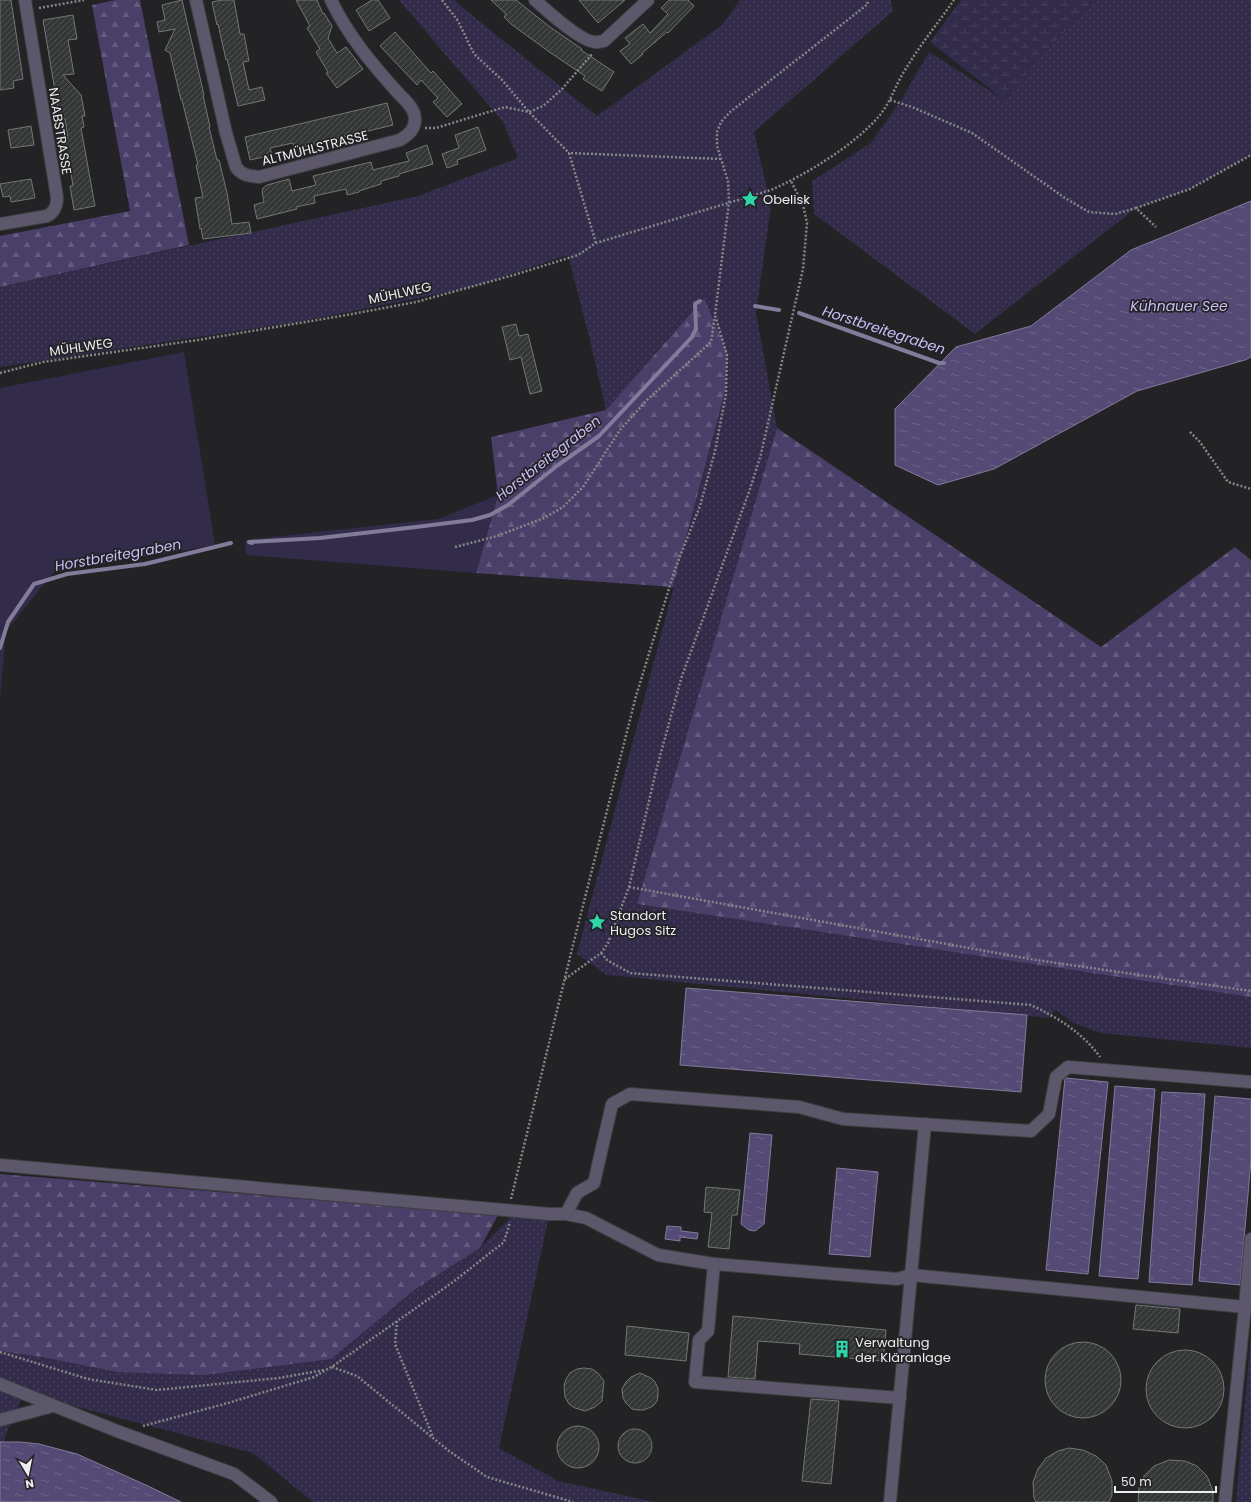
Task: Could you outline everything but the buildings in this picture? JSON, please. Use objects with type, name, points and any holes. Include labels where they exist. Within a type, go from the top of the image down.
[{"type":"street","name":"ALTMÜHLSTRASSE","points":[[196,0],[222,118],[236,167],[239,172],[249,176],[259,176],[400,140],[414,128],[415,118],[412,109],[352,38],[331,0]]},
{"type":"street","points":[[535,0],[552,15],[586,40],[595,42],[604,41],[648,0]]},
{"type":"street","name":"NAABSTRASSE","points":[[0,224],[47,216],[51,214],[57,205],[57,197],[25,5]]},
{"type":"street","points":[[566,1214],[577,1193],[594,1183],[612,1104],[630,1094],[799,1107],[842,1119],[1032,1130],[1049,1114],[1056,1077],[1068,1067],[1251,1082]]},
{"type":"street","points":[[890,1502],[925,1124]]},
{"type":"street","points":[[0,1165],[549,1214],[566,1214],[586,1218],[658,1255],[714,1264],[898,1279],[911,1276],[1245,1307]]},
{"type":"street","points":[[1225,1502],[1251,1239]]},
{"type":"street","points":[[714,1264],[708,1331],[699,1340],[695,1382],[900,1398]]},
{"type":"street","points":[[0,1384],[52,1406],[234,1474],[271,1502]]},
{"type":"street","points":[[0,1420],[52,1406]]},
{"type":"path","points":[[25,5],[84,0]]},
{"type":"path","points":[[442,0],[458,21],[474,54],[502,80],[529,112],[569,153],[596,243]]},
{"type":"path","points":[[454,547],[497,536],[544,518],[562,507],[583,487],[620,430],[647,400],[711,342],[729,202],[728,181],[717,146],[717,132],[721,122],[730,112],[868,4],[867,0]]},
{"type":"path","name":"MÜHLWEG","points":[[0,373],[43,362],[206,338],[416,302],[514,275],[578,255],[596,243],[771,190],[791,181],[842,149],[866,129],[880,114],[890,100],[904,71],[954,0]]},
{"type":"path","points":[[436,128],[505,107],[529,112],[543,106],[562,89],[604,41]]},
{"type":"path","points":[[890,100],[912,107],[972,133],[1065,198],[1089,212],[1115,214],[1136,208],[1190,189],[1251,155]]},
{"type":"path","points":[[569,153],[721,158]]},
{"type":"path","points":[[565,980],[601,953],[608,943],[630,887],[656,771],[681,679],[750,489],[761,454],[803,269],[806,223],[803,205],[791,181]]},
{"type":"path","points":[[1136,208],[1156,226]]},
{"type":"path","points":[[138,1427],[152,1425],[314,1377],[333,1366],[453,1282],[504,1242],[510,1222],[508,1210],[636,696],[675,569],[700,506],[715,451],[726,394],[727,354],[715,315]]},
{"type":"path","points":[[1190,432],[1200,442],[1228,482],[1251,489]]},
{"type":"path","points":[[630,887],[1036,960],[1251,991]]},
{"type":"path","points":[[601,953],[607,960],[630,973],[1031,1005],[1072,1027],[1094,1048],[1109,1071]]},
{"type":"path","points":[[397,1321],[395,1344],[433,1438]]},
{"type":"path","points":[[0,1352],[88,1379],[158,1390],[278,1378],[321,1371],[333,1366],[357,1376],[449,1451],[488,1478],[573,1502]]},
{"type":"green space","points":[[116,0],[140,0],[189,245],[0,287],[0,236],[130,211],[92,5]]},
{"type":"green space","points":[[399,0],[455,0],[597,116],[722,25],[740,0],[891,0],[893,11],[754,132],[771,206],[756,313],[777,428],[637,904],[1251,997],[1251,1048],[1101,1033],[1073,1023],[1056,1010],[1049,1018],[607,975],[577,954],[725,391],[703,298],[606,410],[568,255],[473,287],[298,322],[0,367],[0,287],[418,196],[518,158],[503,122]]},
{"type":"green space","points":[[961,0],[1094,0],[1003,99],[930,42]]},
{"type":"green space","points":[[1094,0],[1251,0],[1251,155],[1190,189],[1136,208],[975,334],[814,214],[812,181],[871,143],[901,100],[929,52],[1003,99]]},
{"type":"green space","points":[[704,298],[728,354],[725,391],[673,587],[476,573],[498,495],[491,437],[606,410]]},
{"type":"green space","points":[[184,352],[215,545],[54,572],[6,631],[0,699],[0,388]]},
{"type":"green space","points":[[777,428],[1101,647],[1235,547],[1251,560],[1251,997],[637,904]]},
{"type":"green space","points":[[498,495],[476,573],[246,555],[245,540],[438,519]]},
{"type":"green space","points":[[0,1174],[498,1215],[480,1248],[414,1290],[331,1359],[203,1375],[118,1372],[42,1357],[0,1351]]},
{"type":"green space","points":[[551,1207],[499,1448],[558,1481],[655,1502],[313,1502],[253,1453],[70,1405],[26,1390],[11,1421],[3,1443],[0,1442],[0,1351],[42,1357],[414,1290],[480,1248],[512,1216]]},
{"type":"green space","points":[[1251,1335],[1251,1502],[1236,1502]]},
{"type":"water","name":"Kühnauer See","points":[[1251,201],[1251,357],[1137,391],[994,469],[938,485],[895,465],[895,409],[956,347],[1031,326],[1131,250]]},
{"type":"water","points":[[686,988],[1027,1015],[1021,1092],[680,1065]]},
{"type":"water","points":[[1065,1078],[1108,1082],[1088,1274],[1046,1270]]},
{"type":"water","points":[[1115,1086],[1155,1089],[1138,1279],[1099,1276]]},
{"type":"water","points":[[1162,1092],[1205,1094],[1192,1285],[1149,1282]]},
{"type":"water","points":[[1215,1096],[1251,1099],[1251,1160],[1240,1285],[1199,1281]]},
{"type":"water","points":[[750,1133],[772,1135],[764,1224],[755,1231],[749,1230],[741,1224]]},
{"type":"water","points":[[837,1168],[878,1172],[870,1257],[829,1254]]},
{"type":"water","points":[[667,1226],[681,1227],[681,1231],[698,1233],[697,1239],[680,1237],[680,1241],[665,1239]]},
{"type":"water","points":[[0,1442],[39,1444],[77,1454],[181,1502],[0,1502]]},
{"type":"waterway","name":"Horstbreitegraben","points":[[252,543],[249,542],[320,538],[416,527],[472,520],[490,515],[508,505],[558,465],[599,436],[692,337],[696,329],[695,304],[700,301]]},
{"type":"waterway","name":"Horstbreitegraben","points":[[755,306],[779,310]]},
{"type":"waterway","name":"Horstbreitegraben","points":[[799,313],[939,363],[944,363]]},
{"type":"waterway","name":"Horstbreitegraben","points":[[0,648],[8,622],[34,584],[67,574],[145,564],[231,543]]},
{"type":"place","name":"Obelisk","points":[[750,199]]},
{"type":"place","name":"Standort Hugos Sitz","points":[[597,922]]},
{"type":"place","name":"Verwaltung der Kläranlage","points":[[842,1349]]}]
